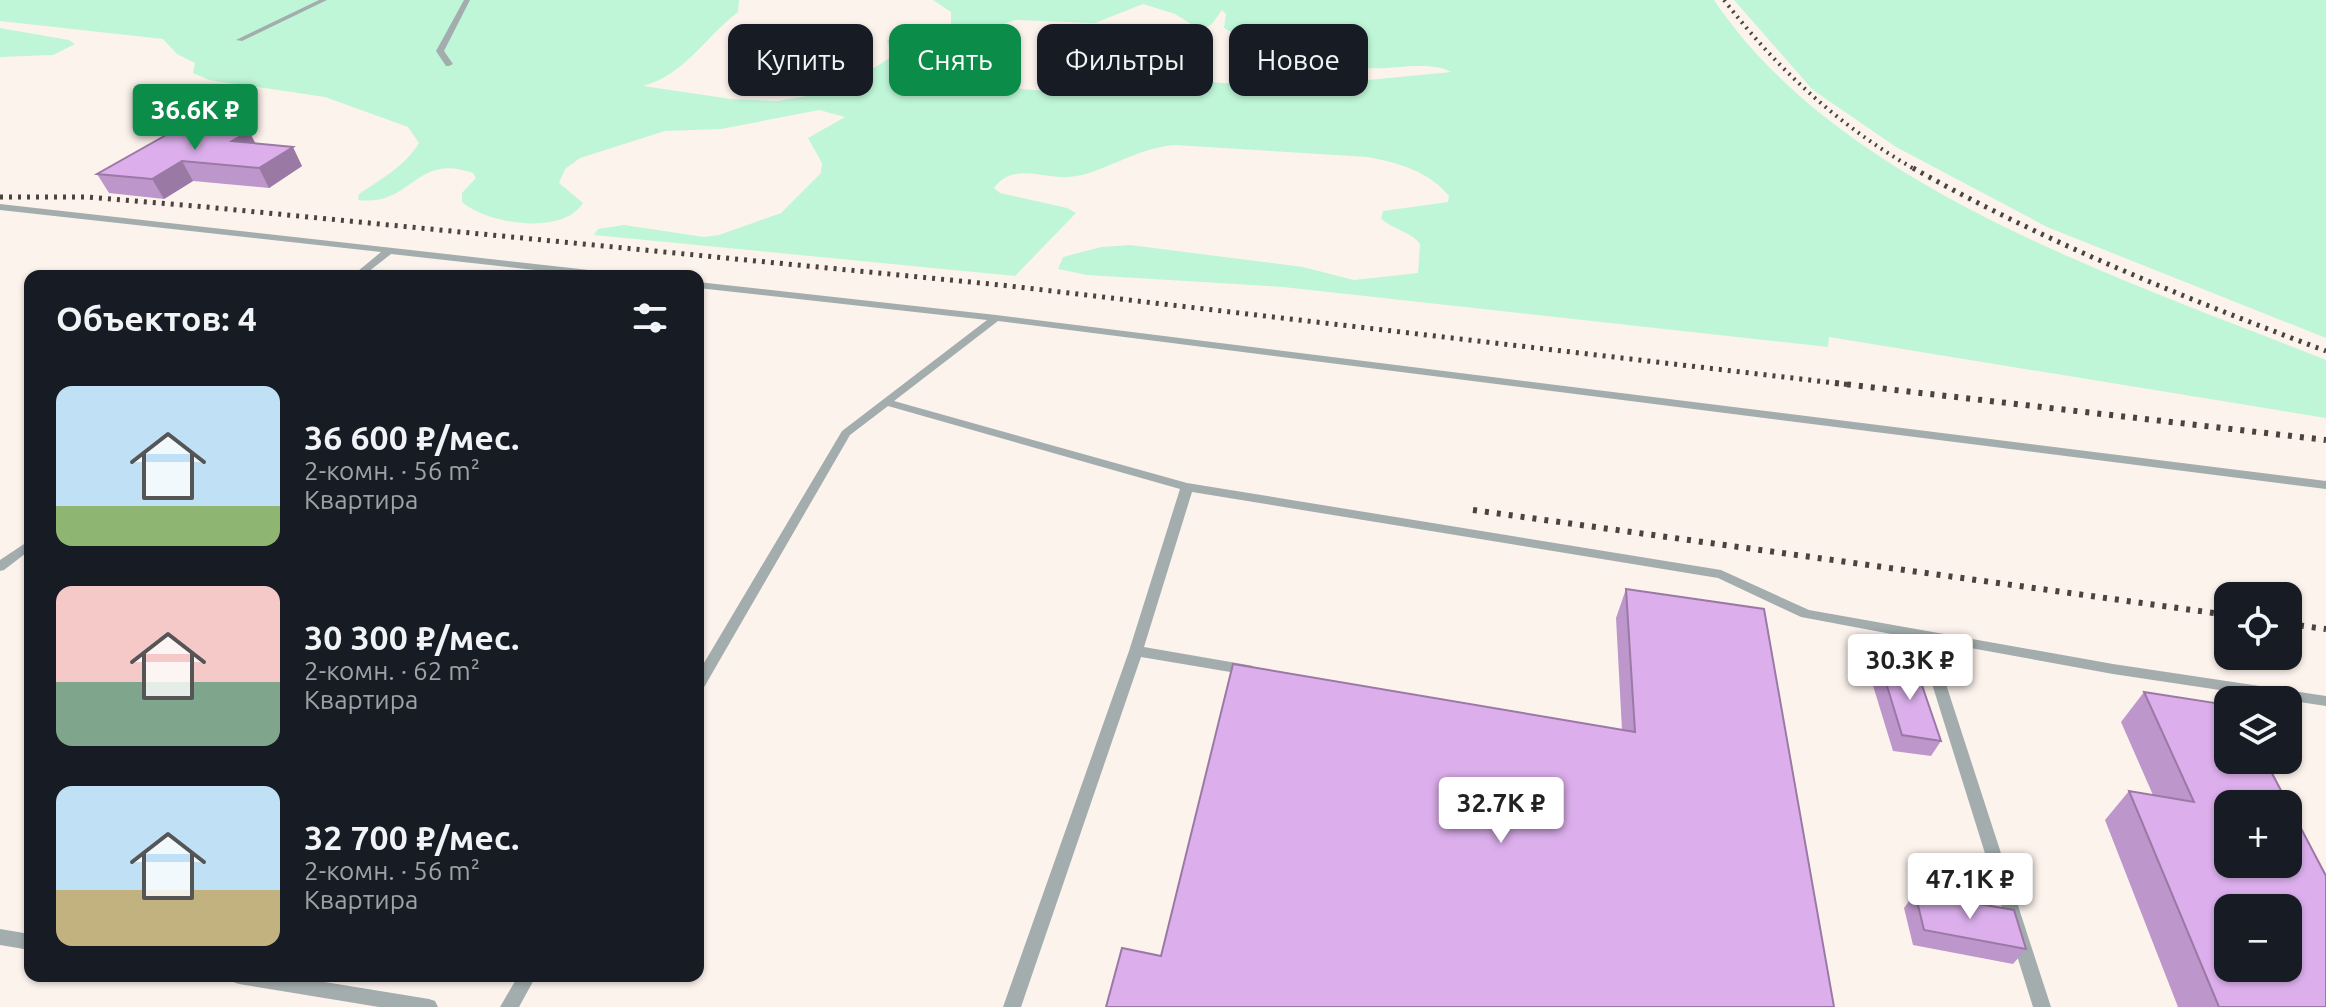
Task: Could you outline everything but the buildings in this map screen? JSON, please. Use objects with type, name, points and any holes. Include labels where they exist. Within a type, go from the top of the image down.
[{"type":"lane","points":[[240,40],[324,0]]},
{"type":"lane","points":[[449,64],[440,51],[467,0]]},
{"type":"lane","points":[[0,207],[562,270]]},
{"type":"lane","points":[[365,270],[389,251]]},
{"type":"lane","points":[[704,286],[996,318],[2326,485]]},
{"type":"lane","points":[[704,675],[846,433],[996,318]]},
{"type":"lane","points":[[888,403],[1187,487],[1721,574],[1806,614],[2113,669],[2326,701]]},
{"type":"lane","points":[[1012,1007],[1136,651],[1187,487]]},
{"type":"lane","points":[[0,567],[24,549]]},
{"type":"lane","points":[[1923,635],[2042,1007]]},
{"type":"lane","points":[[1136,651],[1258,672]]},
{"type":"lane","points":[[0,937],[24,941]]},
{"type":"lane","points":[[276,982],[429,1007]]},
{"type":"lane","points":[[509,1007],[524,982]]},
{"type":"green space","points":[[0,0],[739,0],[738,12],[683,64],[643,86],[731,99],[777,101],[807,96],[873,96],[873,68],[889,58],[889,96],[1021,96],[1021,89],[1037,90],[1037,96],[1213,96],[1213,82],[1229,83],[1229,96],[1368,96],[1368,80],[1451,72],[1422,66],[1368,68],[1368,24],[1229,24],[1229,30],[1224,28],[1226,14],[1222,10],[1212,24],[1191,24],[1175,14],[1143,4],[1095,23],[1016,20],[1005,24],[951,24],[951,12],[933,0],[1714,0],[1768,66],[1834,124],[1909,175],[1991,220],[2076,260],[2326,360],[2326,418],[1829,337],[1828,347],[1283,287],[1087,275],[1058,269],[1063,257],[1101,247],[1130,245],[1303,267],[1354,280],[1418,273],[1420,244],[1412,236],[1385,222],[1381,218],[1383,211],[1448,202],[1449,196],[1433,181],[1413,170],[1368,157],[1175,145],[1146,151],[1081,175],[1010,176],[994,188],[1000,193],[1067,208],[1076,213],[1015,276],[594,235],[598,229],[624,225],[704,237],[719,235],[781,213],[821,173],[822,163],[808,138],[845,117],[819,110],[721,129],[665,131],[580,158],[565,169],[559,183],[583,203],[559,220],[543,223],[506,221],[474,210],[462,202],[462,193],[476,178],[473,173],[454,168],[425,174],[391,196],[358,200],[359,194],[399,166],[419,143],[408,127],[325,97],[209,80],[193,73],[195,63],[177,54],[163,39],[0,21]]},
{"type":"green space","points":[[1734,0],[2326,0],[2326,338],[2047,227],[1896,147],[1813,90]]},
{"type":"green space","points":[[0,28],[69,40],[75,44],[53,55],[0,57]]},
{"type":"railway","points":[[1724,0],[1766,50],[1811,95],[1861,135],[1916,170]]},
{"type":"railway","points":[[1913,168],[2064,244],[2326,351]]},
{"type":"railway","points":[[0,197],[88,197],[196,206],[1001,285],[1852,385]]},
{"type":"railway","points":[[1835,383],[2326,440]]},
{"type":"railway","points":[[1473,510],[2214,613]]},
{"type":"railway","points":[[2302,626],[2326,629]]}]
